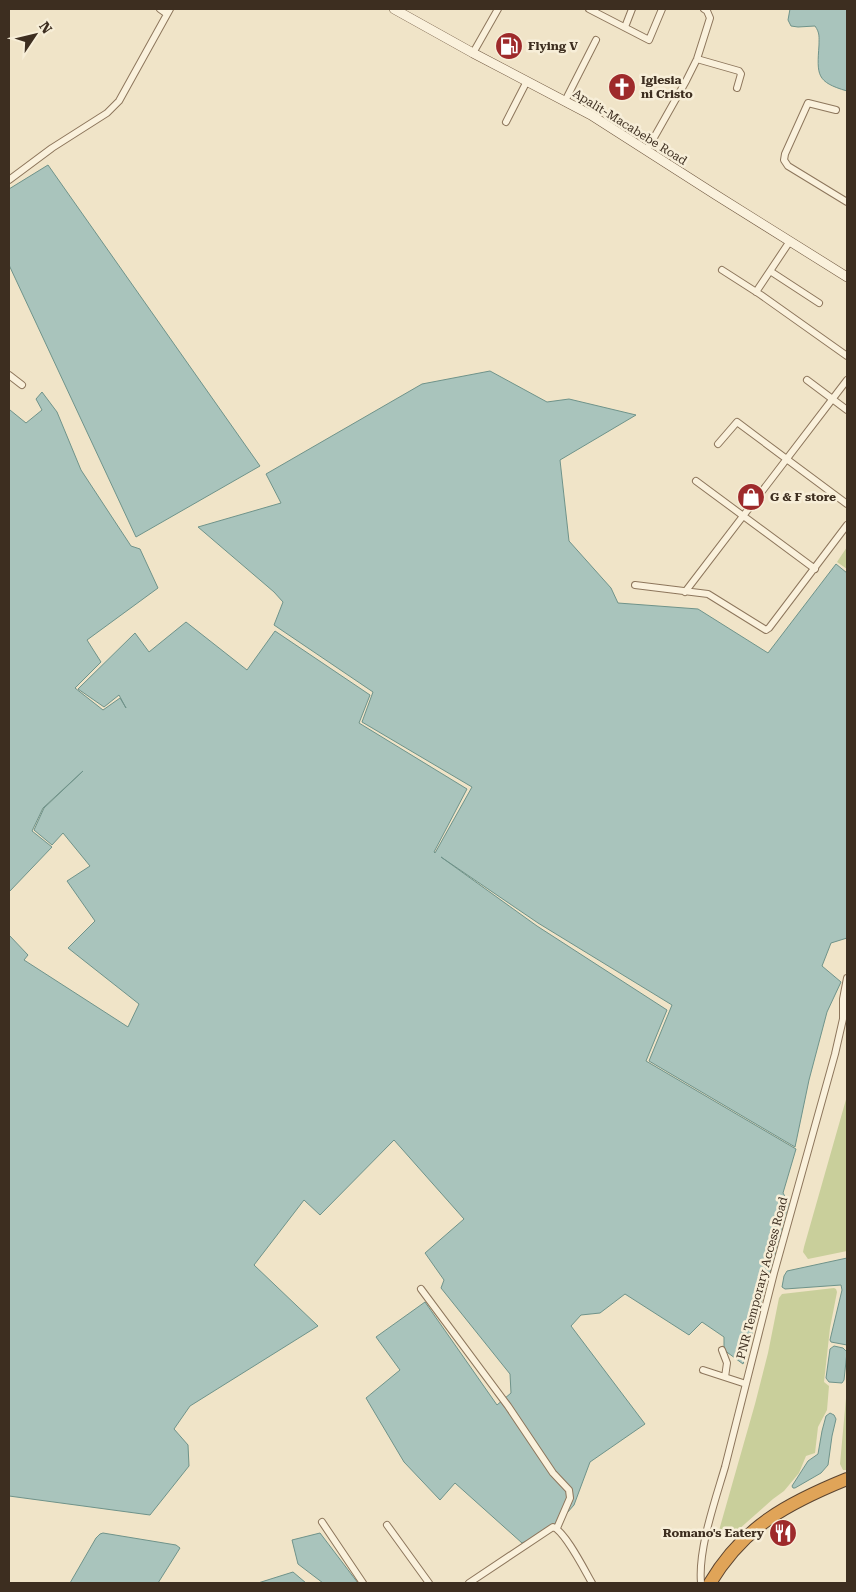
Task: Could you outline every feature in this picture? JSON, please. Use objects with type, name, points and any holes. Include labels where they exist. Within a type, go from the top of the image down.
[{"type":"highway","points":[[706,1583],[735,1550],[762,1524],[791,1504],[847,1479]]},
{"type":"main road","name":"Apalit-Macabebe Road","points":[[394,9],[473,54],[565,101],[647,150],[847,277]]},
{"type":"street","points":[[9,180],[64,140],[107,113],[119,101],[169,12],[160,9]]},
{"type":"street","points":[[473,54],[497,11],[489,9]]},
{"type":"street","points":[[589,9],[598,11],[649,40],[662,9]]},
{"type":"street","points":[[624,27],[632,9]]},
{"type":"street","points":[[647,150],[697,59],[710,18],[710,15],[704,9]]},
{"type":"street","points":[[565,101],[596,40]]},
{"type":"street","points":[[697,59],[739,71],[741,74],[737,88]]},
{"type":"street","points":[[506,122],[527,81]]},
{"type":"street","points":[[836,110],[808,103],[784,160],[788,166],[847,202]]},
{"type":"street","points":[[756,292],[790,241]]},
{"type":"street","points":[[722,270],[847,356]]},
{"type":"street","points":[[770,271],[819,303]]},
{"type":"street","points":[[9,375],[22,385]]},
{"type":"street","points":[[807,380],[847,410]]},
{"type":"street","points":[[685,592],[847,380]]},
{"type":"street","points":[[718,444],[737,422],[847,504]]},
{"type":"street","points":[[696,481],[815,569]]},
{"type":"street","points":[[635,585],[708,594],[766,630],[770,628],[847,525]]},
{"type":"street","name":"PNR Temporary Access Road","points":[[706,1583],[700,1573],[703,1548],[774,1273],[836,1054],[843,1019],[843,999],[847,978]]},
{"type":"street","points":[[421,1289],[508,1406],[553,1473],[569,1490],[570,1498],[556,1528]]},
{"type":"street","points":[[722,1350],[727,1363],[725,1377]]},
{"type":"street","points":[[703,1370],[746,1384]]},
{"type":"street","points":[[322,1522],[363,1583]]},
{"type":"street","points":[[387,1525],[429,1583]]},
{"type":"street","points":[[469,1583],[544,1532],[553,1527],[556,1528]]},
{"type":"street","points":[[556,1528],[580,1561],[592,1583]]},
{"type":"green space","points":[[847,547],[847,569],[837,562]]},
{"type":"green space","points":[[847,1096],[847,1251],[808,1259],[803,1252],[804,1247]]},
{"type":"green space","points":[[834,1288],[837,1292],[830,1328],[824,1382],[829,1386],[827,1410],[818,1427],[815,1453],[806,1456],[799,1473],[784,1491],[729,1538],[721,1538],[718,1534],[755,1404],[779,1298],[782,1294]]},
{"type":"green space","points":[[847,1387],[847,1470],[843,1470],[840,1464]]},
{"type":"water","points":[[790,9],[847,9],[847,91],[829,84],[821,76],[818,64],[818,31],[815,26],[791,26],[788,20]]},
{"type":"water","points":[[48,165],[260,466],[136,537],[9,265],[9,189]]},
{"type":"water","points":[[490,371],[547,402],[569,399],[636,415],[560,460],[569,541],[611,588],[618,603],[698,609],[768,653],[836,564],[847,573],[847,938],[831,943],[822,966],[841,982],[827,1012],[809,1080],[795,1147],[649,1061],[672,1005],[538,923],[441,857],[537,926],[667,1010],[646,1061],[796,1149],[783,1193],[790,1205],[743,1364],[724,1350],[724,1337],[702,1322],[689,1335],[625,1294],[600,1313],[581,1315],[571,1326],[645,1424],[590,1462],[574,1505],[553,1529],[522,1543],[455,1483],[440,1500],[404,1462],[366,1398],[400,1370],[376,1337],[425,1302],[497,1405],[511,1393],[510,1374],[441,1288],[444,1280],[425,1253],[464,1219],[394,1140],[320,1215],[304,1200],[254,1265],[318,1326],[190,1406],[174,1429],[188,1445],[189,1466],[150,1515],[9,1496],[9,935],[28,955],[24,960],[128,1027],[139,1004],[68,948],[95,921],[67,881],[90,866],[63,833],[52,845],[34,830],[44,808],[83,771],[43,808],[32,831],[52,847],[9,892],[9,411],[26,423],[42,410],[36,399],[42,392],[57,412],[81,470],[131,546],[140,549],[158,588],[87,640],[101,662],[75,688],[103,710],[120,698],[126,708],[119,695],[104,707],[78,689],[135,633],[149,652],[186,622],[247,670],[275,631],[370,695],[359,723],[467,789],[435,853],[472,787],[362,722],[373,692],[274,625],[283,602],[274,592],[198,527],[281,503],[266,474],[422,384]]},
{"type":"water","points":[[847,1258],[847,1345],[831,1342],[830,1340],[842,1290],[841,1285],[785,1289],[782,1287],[787,1271]]},
{"type":"water","points":[[834,1346],[843,1348],[847,1352],[842,1383],[829,1382],[826,1378],[830,1349]]},
{"type":"water","points":[[830,1413],[836,1419],[828,1465],[821,1473],[793,1488],[792,1486],[808,1461],[818,1454],[826,1416]]},
{"type":"water","points":[[103,1533],[176,1545],[180,1548],[158,1583],[70,1583],[96,1538]]},
{"type":"water","points":[[320,1533],[358,1583],[323,1583],[298,1564],[292,1540]]},
{"type":"water","points":[[293,1572],[306,1583],[258,1583]]},
{"type":"place","name":"Flying V","points":[[509,46]]},
{"type":"place","name":"Iglesia ni Cristo","points":[[622,87]]},
{"type":"place","name":"G & F store","points":[[751,497]]},
{"type":"place","name":"Romano's Eatery","points":[[783,1533]]}]
